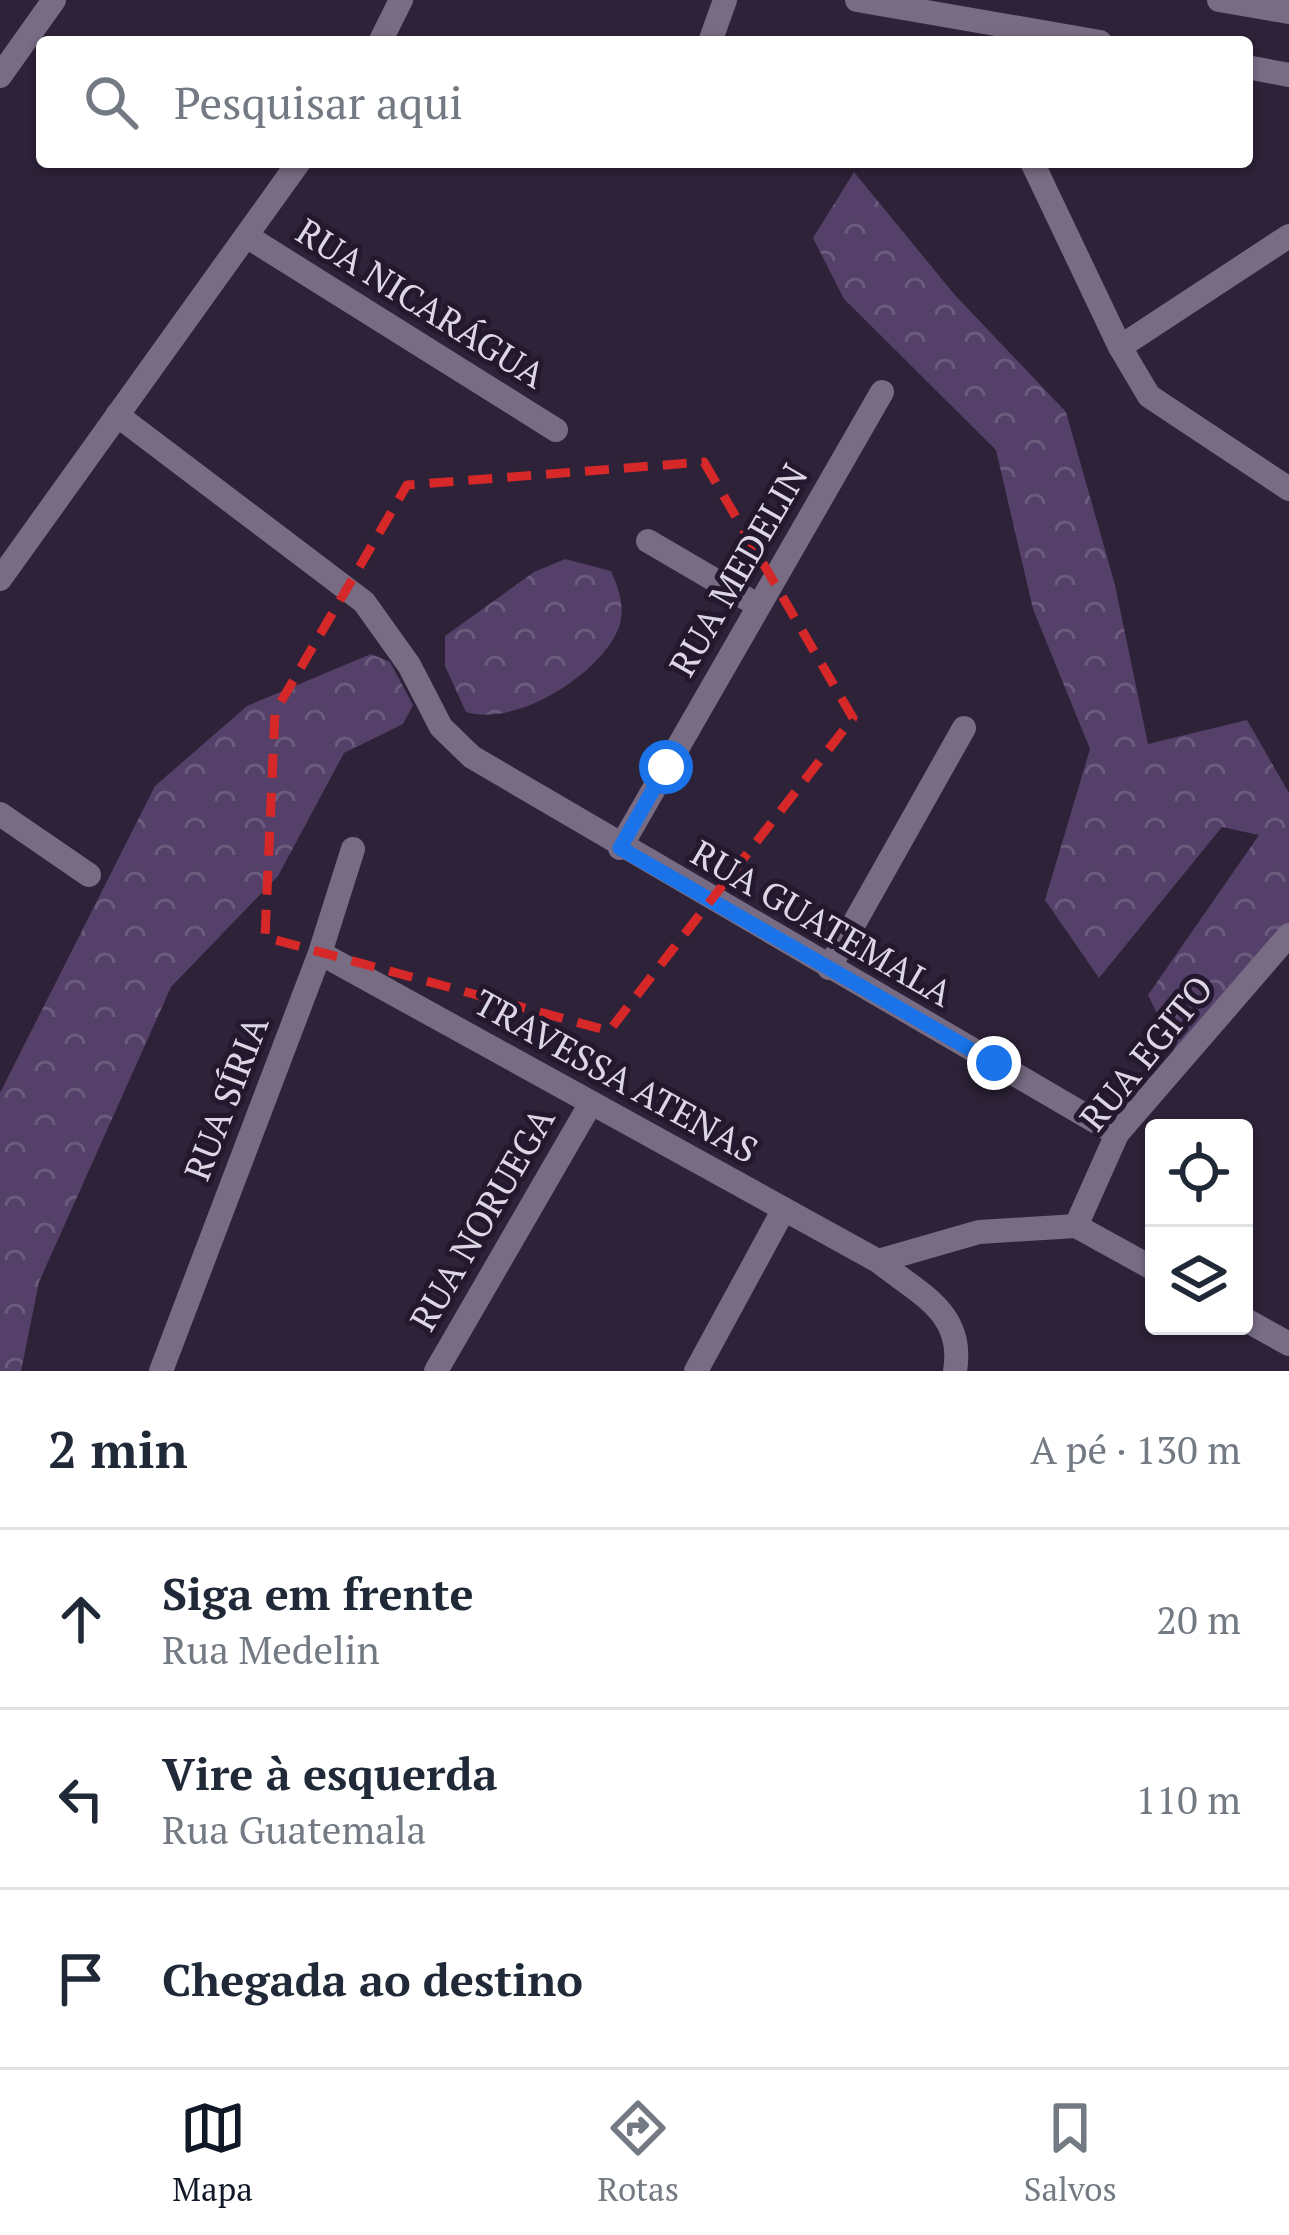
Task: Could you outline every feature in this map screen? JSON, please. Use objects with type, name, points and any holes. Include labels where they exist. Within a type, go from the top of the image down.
[{"type":"street","points":[[0,76],[54,0]]},
{"type":"street","points":[[383,36],[401,0]]},
{"type":"street","points":[[712,36],[724,0]]},
{"type":"street","points":[[857,0],[1065,36]]},
{"type":"street","points":[[1219,0],[1289,12]]},
{"type":"street","points":[[1253,69],[1289,75]]},
{"type":"street","points":[[0,579],[295,168]]},
{"type":"street","points":[[1035,168],[1120,347],[1149,396],[1289,489]]},
{"type":"street","points":[[1120,347],[1289,236]]},
{"type":"street","name":"RUA NICARÁGUA","points":[[248,237],[556,430]]},
{"type":"street","name":"RUA MEDELIN","points":[[620,848],[882,392]]},
{"type":"street","name":"RUA GUATEMALA","points":[[117,416],[364,602],[409,665],[441,727],[472,757],[620,848],[1117,1134]]},
{"type":"street","points":[[648,541],[759,606]]},
{"type":"street","points":[[829,968],[964,728]]},
{"type":"street","points":[[0,814],[89,875]]},
{"type":"street","name":"RUA SÍRIA","points":[[161,1371],[320,953],[353,849]]},
{"type":"street","name":"RUA EGITO","points":[[1076,1226],[1117,1134],[1289,935]]},
{"type":"street","name":"TRAVESSA ATENAS","points":[[320,953],[878,1261],[946,1315],[960,1343],[955,1371]]},
{"type":"street","name":"RUA NORUEGA","points":[[436,1371],[591,1103]]},
{"type":"street","points":[[696,1371],[784,1209]]},
{"type":"street","points":[[878,1261],[979,1232],[1076,1226],[1145,1264]]},
{"type":"street","points":[[1253,1324],[1289,1344]]},
{"type":"highlighted area","points":[[704,462],[853,718],[609,1031],[265,937],[275,712],[407,485]]},
{"type":"green space","points":[[854,172],[954,294],[1066,412],[1115,585],[1148,744],[1247,720],[1289,793],[1289,925],[1175,1051],[1148,995],[1259,835],[1222,827],[1099,978],[1045,900],[1090,749],[1033,609],[996,450],[844,299],[813,238]]},
{"type":"green space","points":[[565,559],[611,571],[621,618],[605,651],[572,682],[529,706],[485,715],[466,712],[445,666],[445,636],[534,572]]},
{"type":"green space","points":[[371,654],[390,662],[413,705],[403,724],[344,753],[278,876],[171,987],[39,1282],[21,1371],[0,1371],[0,1093],[155,786],[247,706]]},
{"type":"route","points":[[666,767],[620,848],[994,1063]]}]
